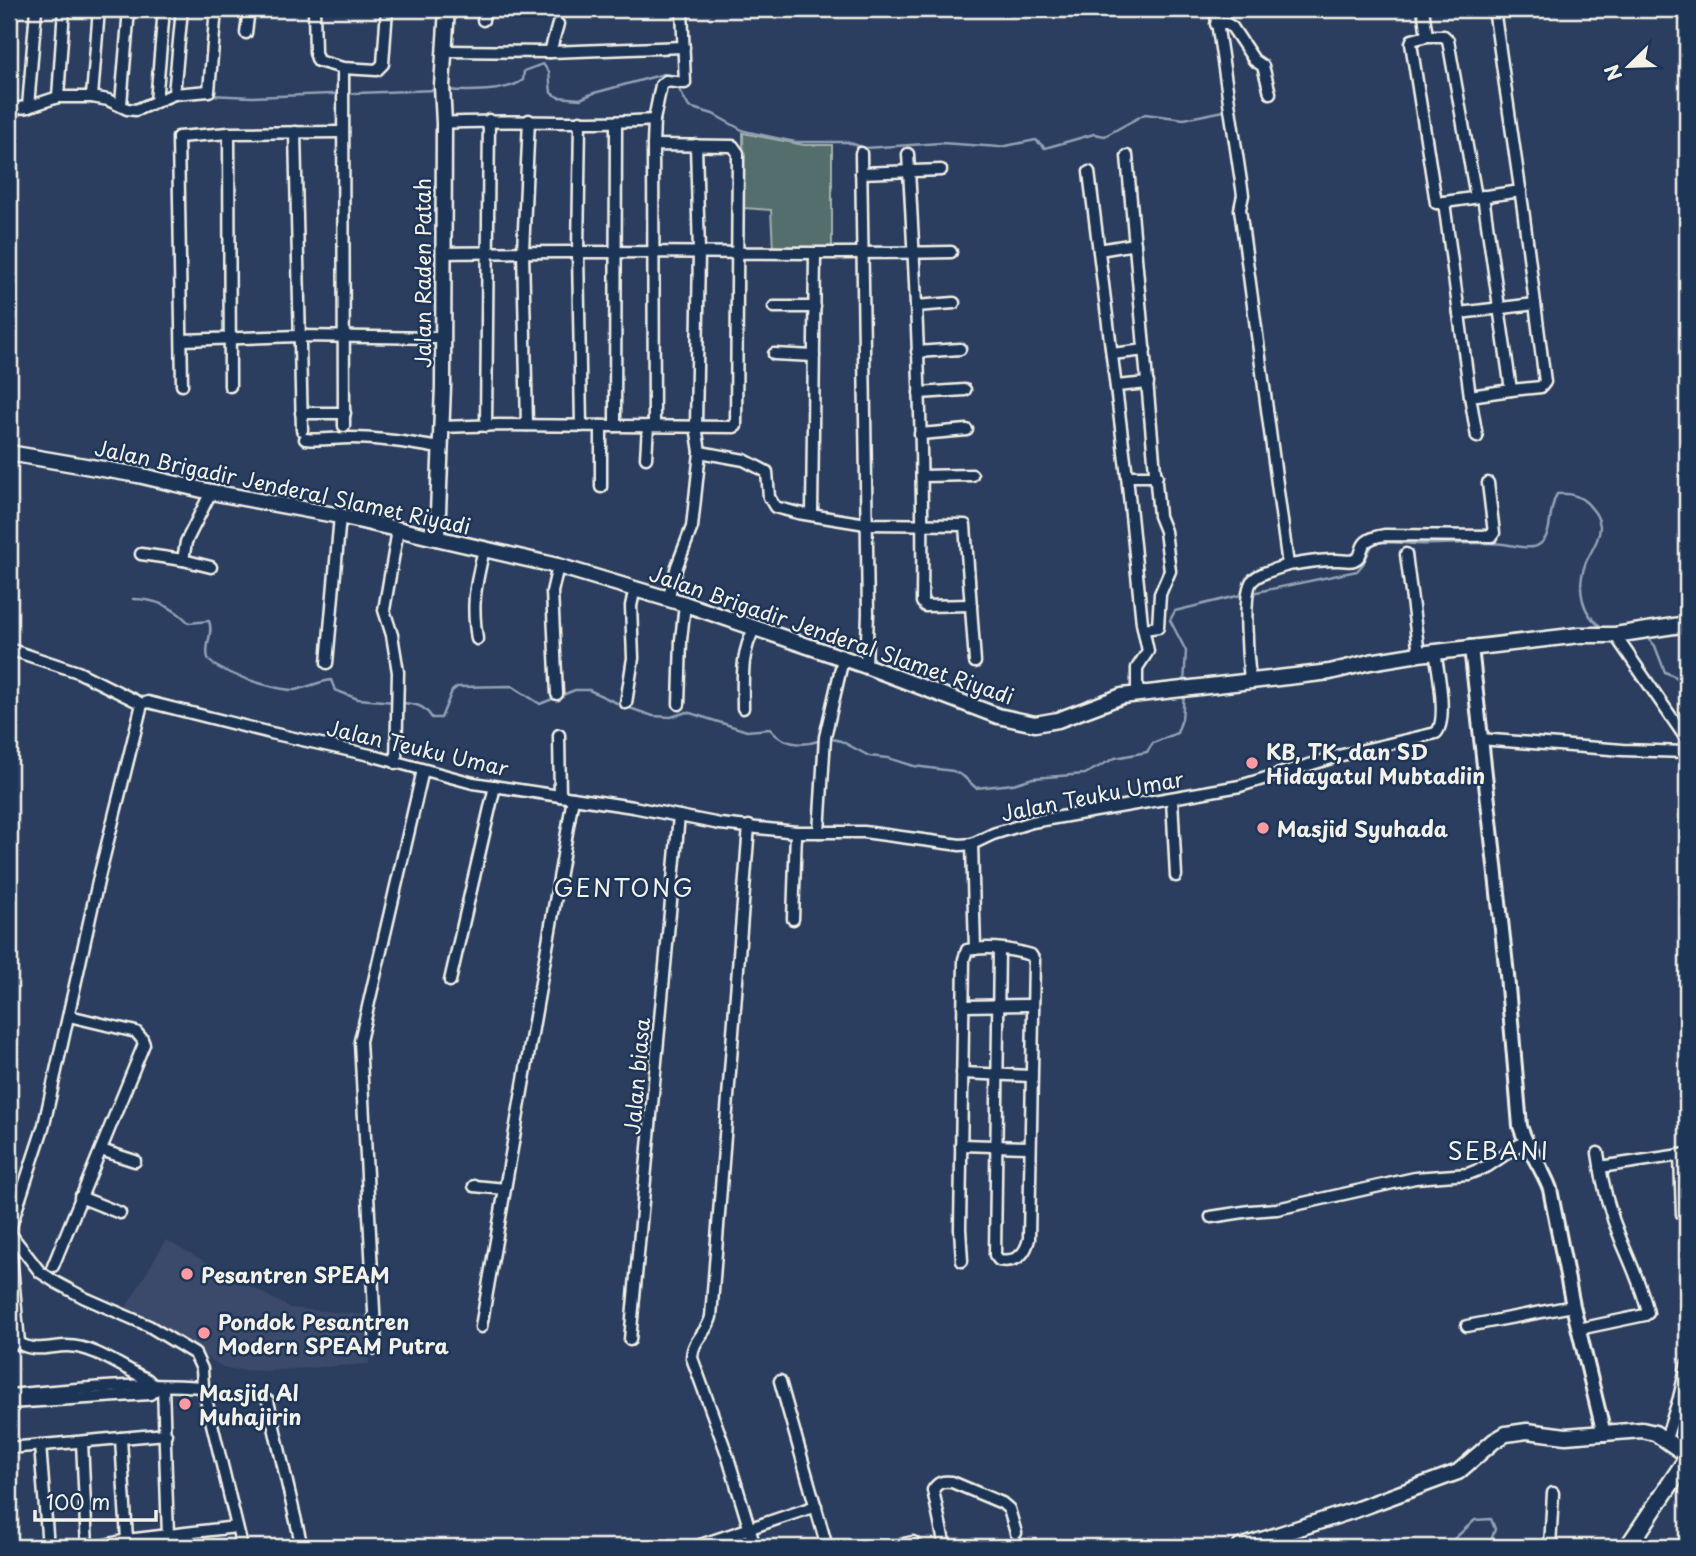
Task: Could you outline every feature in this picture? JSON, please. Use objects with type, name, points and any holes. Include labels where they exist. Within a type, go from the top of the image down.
[{"type":"highway","points":[[1629,1544],[1687,1457]]},
{"type":"main road","name":"Jalan Raden Patah","points":[[436,538],[442,427],[442,91],[447,9]]},
{"type":"main road","name":"Jalan Brigadir Jenderal Slamet Riyadi","points":[[9,453],[138,475],[211,492],[340,516],[558,566],[668,598],[866,666],[998,716],[1035,724],[1058,720],[1114,698],[1137,694],[1339,671],[1370,662],[1419,654],[1580,635],[1615,635],[1687,624]]},
{"type":"main road","points":[[1240,1547],[1355,1510],[1458,1472],[1493,1441],[1506,1434],[1527,1431],[1566,1436],[1642,1430],[1666,1439],[1687,1457]]},
{"type":"street","points":[[29,107],[36,9]]},
{"type":"street","points":[[58,97],[64,9]]},
{"type":"street","points":[[93,97],[99,9]]},
{"type":"street","points":[[121,104],[130,9]]},
{"type":"street","points":[[156,102],[164,9]]},
{"type":"street","points":[[174,94],[182,9]]},
{"type":"street","points":[[9,109],[29,107],[58,97],[93,97],[136,110],[174,94],[206,93],[210,90],[216,9]]},
{"type":"street","points":[[246,33],[249,9]]},
{"type":"street","points":[[314,9],[315,53],[318,61],[343,68],[377,70],[382,67],[387,9]]},
{"type":"street","points":[[646,458],[651,426],[654,120],[661,85],[666,81],[679,84],[684,47],[682,9]]},
{"type":"street","points":[[1215,9],[1243,194],[1240,209],[1288,565]]},
{"type":"street","points":[[1423,9],[1427,36]]},
{"type":"street","points":[[1470,396],[1541,387],[1544,384],[1521,191],[1494,9]]},
{"type":"street","points":[[550,52],[558,24]]},
{"type":"street","points":[[1216,24],[1232,27],[1254,60],[1263,66],[1270,93]]},
{"type":"street","points":[[1477,437],[1459,313],[1436,203],[1411,43],[1412,40],[1427,36],[1444,36],[1448,40],[1499,307],[1511,390]]},
{"type":"street","points":[[444,51],[550,52],[684,47]]},
{"type":"street","points":[[343,68],[344,426]]},
{"type":"street","points":[[486,426],[489,120]]},
{"type":"street","points":[[444,123],[529,120],[616,123],[654,120]]},
{"type":"street","points":[[527,425],[523,251],[529,120]]},
{"type":"street","points":[[580,121],[578,251],[581,426]]},
{"type":"street","points":[[615,426],[616,123]]},
{"type":"street","points":[[295,132],[303,435],[327,441],[349,438],[397,440],[440,448]]},
{"type":"street","points":[[182,384],[177,138],[181,135],[229,133],[343,132]]},
{"type":"street","points":[[229,133],[230,386]]},
{"type":"street","points":[[442,427],[734,427],[738,423],[736,150],[733,146],[653,145]]},
{"type":"street","points":[[668,598],[692,527],[700,452],[696,426],[699,252],[696,145]]},
{"type":"street","points":[[861,153],[866,666]]},
{"type":"street","points":[[908,154],[922,476],[923,605],[971,605]]},
{"type":"street","points":[[1127,156],[1159,516],[1165,531],[1170,570],[1160,594],[1158,627],[1144,629]]},
{"type":"street","points":[[861,173],[941,170]]},
{"type":"street","points":[[1089,172],[1148,651],[1137,668],[1137,694]]},
{"type":"street","points":[[1436,203],[1521,191]]},
{"type":"street","points":[[1099,250],[1135,244]]},
{"type":"street","points":[[443,253],[951,252]]},
{"type":"street","points":[[812,515],[815,254]]},
{"type":"street","points":[[916,306],[954,303]]},
{"type":"street","points":[[1459,313],[1535,304]]},
{"type":"street","points":[[774,307],[815,307]]},
{"type":"street","points":[[182,340],[299,336],[442,338]]},
{"type":"street","points":[[917,352],[960,349]]},
{"type":"street","points":[[1112,354],[1145,350]]},
{"type":"street","points":[[774,354],[814,356]]},
{"type":"street","points":[[1116,386],[1148,383]]},
{"type":"street","points":[[919,393],[965,390]]},
{"type":"street","points":[[301,413],[345,413]]},
{"type":"street","points":[[601,426],[601,487]]},
{"type":"street","points":[[920,434],[967,430]]},
{"type":"street","points":[[700,452],[744,460],[764,470],[769,475],[768,493],[775,507],[866,524],[965,525],[975,662]]},
{"type":"street","points":[[922,476],[972,475]]},
{"type":"street","points":[[1127,476],[1157,476]]},
{"type":"street","points":[[1250,680],[1247,638],[1249,586],[1258,576],[1288,565],[1330,560],[1352,561],[1358,557],[1364,542],[1377,536],[1492,536],[1494,533],[1488,483]]},
{"type":"street","points":[[183,560],[186,542],[211,492]]},
{"type":"street","points":[[327,663],[340,516]]},
{"type":"street","points":[[396,763],[397,658],[384,610],[398,530]]},
{"type":"street","points":[[477,639],[473,606],[484,549]]},
{"type":"street","points":[[141,554],[211,567]]},
{"type":"street","points":[[1406,554],[1419,654]]},
{"type":"street","points":[[557,694],[552,592],[558,566]]},
{"type":"street","points":[[626,703],[632,669],[632,606],[635,588]]},
{"type":"street","points":[[1140,596],[1160,594]]},
{"type":"street","points":[[679,704],[685,604]]},
{"type":"street","points":[[743,708],[743,666],[748,640],[755,628]]},
{"type":"street","points":[[1615,635],[1687,740]]},
{"type":"street","points":[[1471,648],[1520,1126],[1550,1189],[1573,1306],[1604,1434]]},
{"type":"street","name":"Jalan Teuku Umar","points":[[9,649],[78,672],[142,704],[148,702],[474,783],[720,824],[796,832],[864,832],[952,844],[972,844],[1032,822],[1240,786],[1328,758],[1439,732],[1441,691],[1436,652]]},
{"type":"street","points":[[819,832],[825,737],[843,659]]},
{"type":"street","points":[[142,704],[102,864],[44,1125],[12,1208],[9,1232],[14,1344],[37,1349],[66,1346],[86,1349],[146,1379],[158,1388],[166,1434],[168,1536]]},
{"type":"street","points":[[559,735],[560,796]]},
{"type":"street","points":[[1480,739],[1687,752]]},
{"type":"street","points":[[376,1349],[360,1041],[423,769]]},
{"type":"street","points":[[450,981],[495,786]]},
{"type":"street","points":[[481,1327],[573,798]]},
{"type":"street","points":[[1172,799],[1176,876]]},
{"type":"street","name":"Jalan biasa","points":[[630,1340],[679,817]]},
{"type":"street","points":[[749,825],[711,1317],[706,1329],[694,1343],[692,1357],[727,1454],[755,1547]]},
{"type":"street","points":[[793,919],[796,832]]},
{"type":"street","points":[[972,844],[975,948]]},
{"type":"street","points":[[962,1261],[964,959],[967,950],[975,948],[999,949],[1014,950],[1031,955],[1034,960],[1029,1239],[1024,1253],[1006,1261],[999,1260],[993,1249],[996,1236],[999,949]]},
{"type":"street","points":[[963,1006],[1032,1005]]},
{"type":"street","points":[[53,1266],[144,1044],[136,1032],[69,1016]]},
{"type":"street","points":[[962,1073],[1031,1076]]},
{"type":"street","points":[[1211,1217],[1277,1209],[1415,1178],[1468,1174],[1494,1162],[1525,1141]]},
{"type":"street","points":[[961,1145],[1029,1147]]},
{"type":"street","points":[[101,1150],[135,1161]]},
{"type":"street","points":[[1579,1329],[1648,1313],[1634,1266],[1620,1240],[1607,1202],[1598,1153]]},
{"type":"street","points":[[1600,1167],[1684,1154],[1682,1214]]},
{"type":"street","points":[[474,1186],[505,1189]]},
{"type":"street","points":[[80,1197],[120,1213]]},
{"type":"street","points":[[9,1232],[40,1272],[85,1298],[149,1326],[195,1354],[202,1369],[203,1387],[242,1547]]},
{"type":"street","points":[[1467,1326],[1573,1306]]},
{"type":"street","points":[[1666,1439],[1687,1364]]},
{"type":"street","points":[[780,1381],[827,1547]]},
{"type":"street","points":[[9,1395],[138,1384],[158,1388]]},
{"type":"street","points":[[9,1403],[158,1388],[203,1387]]},
{"type":"street","points":[[268,1401],[302,1547]]},
{"type":"street","points":[[9,1448],[166,1434]]},
{"type":"street","points":[[121,1438],[127,1541]]},
{"type":"street","points":[[82,1441],[86,1547]]},
{"type":"street","points":[[40,1446],[48,1547]]},
{"type":"street","points":[[945,1547],[933,1490],[938,1483],[943,1482],[952,1482],[1002,1503],[1009,1509],[1016,1533]]},
{"type":"street","points":[[1550,1547],[1553,1493]]},
{"type":"street","points":[[694,1547],[816,1506]]},
{"type":"street","points":[[96,1547],[236,1527]]},
{"type":"street","points":[[890,1547],[913,1542],[918,1547]]},
{"type":"street","points":[[1629,1544],[1659,1547]]},
{"type":"shaded area","name":"Pesantren SPEAM","points":[[166,1240],[290,1308],[368,1315],[369,1364],[263,1371],[226,1369],[125,1309]]},
{"type":"green space","points":[[743,133],[804,145],[832,145],[832,251],[773,249],[771,210],[744,208]]},
{"type":"waterway","points":[[446,90],[475,91],[507,87],[523,80],[524,71],[543,64],[549,72],[551,93],[558,97],[580,99],[664,74],[675,80]]},
{"type":"waterway","points":[[677,86],[689,107],[713,114],[744,131],[795,142],[847,142],[865,148],[941,143],[1000,147],[1036,140],[1045,148],[1094,134],[1105,136],[1145,114],[1184,119],[1224,111]]},
{"type":"waterway","points":[[208,95],[252,97],[436,90]]},
{"type":"waterway","points":[[1252,593],[1357,571],[1373,543],[1537,546],[1547,534],[1557,494],[1565,494],[1584,500],[1599,522],[1599,536],[1586,562],[1581,591],[1590,616],[1604,629]]},
{"type":"waterway","points":[[1184,684],[1186,651],[1170,620],[1175,611],[1245,594]]},
{"type":"waterway","points":[[133,599],[163,605],[177,612],[189,623],[209,621],[208,658],[221,669],[233,674],[261,684],[294,690],[331,680],[335,690],[358,699],[395,702]]},
{"type":"waterway","points":[[1646,635],[1655,646],[1665,672],[1687,682]]},
{"type":"waterway","points":[[402,703],[419,706],[432,718],[441,718],[452,691],[457,687],[512,686],[540,704],[575,690],[589,690],[653,716],[671,717],[687,712],[747,731],[770,729],[780,738],[792,742],[805,744],[818,741]]},
{"type":"waterway","points":[[828,738],[841,741],[869,756],[953,771],[976,788],[1013,784],[1033,778],[1085,774],[1115,758],[1147,752],[1153,743],[1177,733],[1182,719],[1184,694]]},
{"type":"waterway","points":[[1385,1547],[1403,1541],[1419,1545],[1453,1540],[1475,1520],[1491,1519],[1495,1529],[1489,1547]]},
{"type":"place","name":"KB, TK, dan SD Hidayatul Mubtadiin","points":[[1252,763]]},
{"type":"place","name":"Masjid Syuhada","points":[[1263,828]]},
{"type":"place","name":"Pesantren SPEAM","points":[[187,1274]]},
{"type":"place","name":"Pondok Pesantren Modern SPEAM Putra","points":[[204,1333]]},
{"type":"place","name":"Masjid Al Muhajirin","points":[[185,1404]]},
{"type":"district","name":"GENTONG","points":[[624,887]]},
{"type":"district","name":"SEBANI","points":[[1499,1150]]}]
